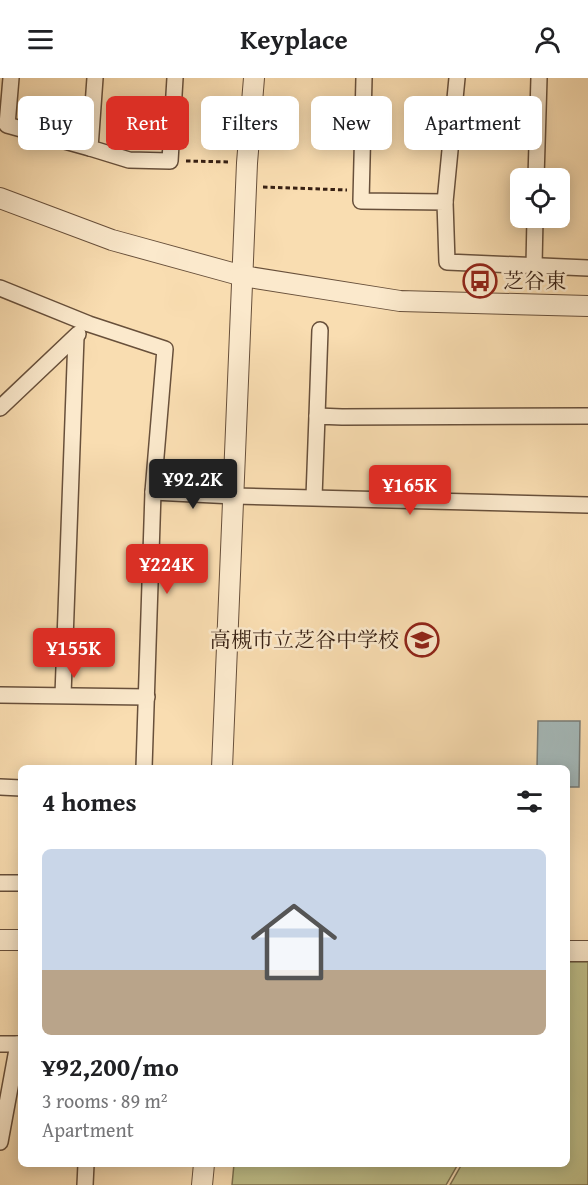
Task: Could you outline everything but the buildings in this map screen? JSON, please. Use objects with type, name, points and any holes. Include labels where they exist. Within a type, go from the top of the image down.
[{"type":"street","points":[[11,78],[3,124],[18,128]]},
{"type":"street","points":[[94,96],[95,78]]},
{"type":"street","points":[[94,149],[129,160],[170,161],[175,78]]},
{"type":"street","points":[[222,765],[247,163],[254,78]]},
{"type":"street","points":[[364,78],[361,201],[445,202]]},
{"type":"street","points":[[457,78],[445,202],[447,262],[588,268]]},
{"type":"street","points":[[536,168],[539,78]]},
{"type":"street","points":[[0,198],[112,240],[243,276],[400,301],[588,306]]},
{"type":"street","points":[[534,266],[535,228]]},
{"type":"street","points":[[0,288],[89,324],[165,349],[153,492],[144,765]]},
{"type":"street","points":[[0,408],[89,324]]},
{"type":"street","points":[[314,497],[320,330]]},
{"type":"street","points":[[63,695],[76,337]]},
{"type":"street","points":[[317,416],[588,416]]},
{"type":"street","points":[[153,492],[588,505]]},
{"type":"street","points":[[0,695],[147,697]]},
{"type":"street","points":[[0,787],[18,788]]},
{"type":"street","points":[[0,883],[18,883]]},
{"type":"street","points":[[0,940],[18,940]]},
{"type":"street","points":[[570,951],[588,951]]},
{"type":"street","points":[[0,1044],[18,1044]]},
{"type":"street","points":[[0,1142],[18,1049]]},
{"type":"street","points":[[85,1185],[86,1167]]},
{"type":"street","points":[[202,1185],[204,1167]]},
{"type":"path","points":[[170,161],[247,163]]},
{"type":"path","points":[[246,186],[361,191]]},
{"type":"green space","points":[[570,962],[588,962],[588,1185],[450,1185],[460,1167],[570,1167]]},
{"type":"green space","points":[[234,1167],[456,1167],[446,1185],[232,1185]]},
{"type":"shaded area","points":[[538,721],[580,721],[579,787],[570,787],[570,765],[537,765]]},
{"type":"place","name":"芝谷東","points":[[480,281]]},
{"type":"place","name":"高槻市立芝谷中学校","points":[[422,640]]}]
